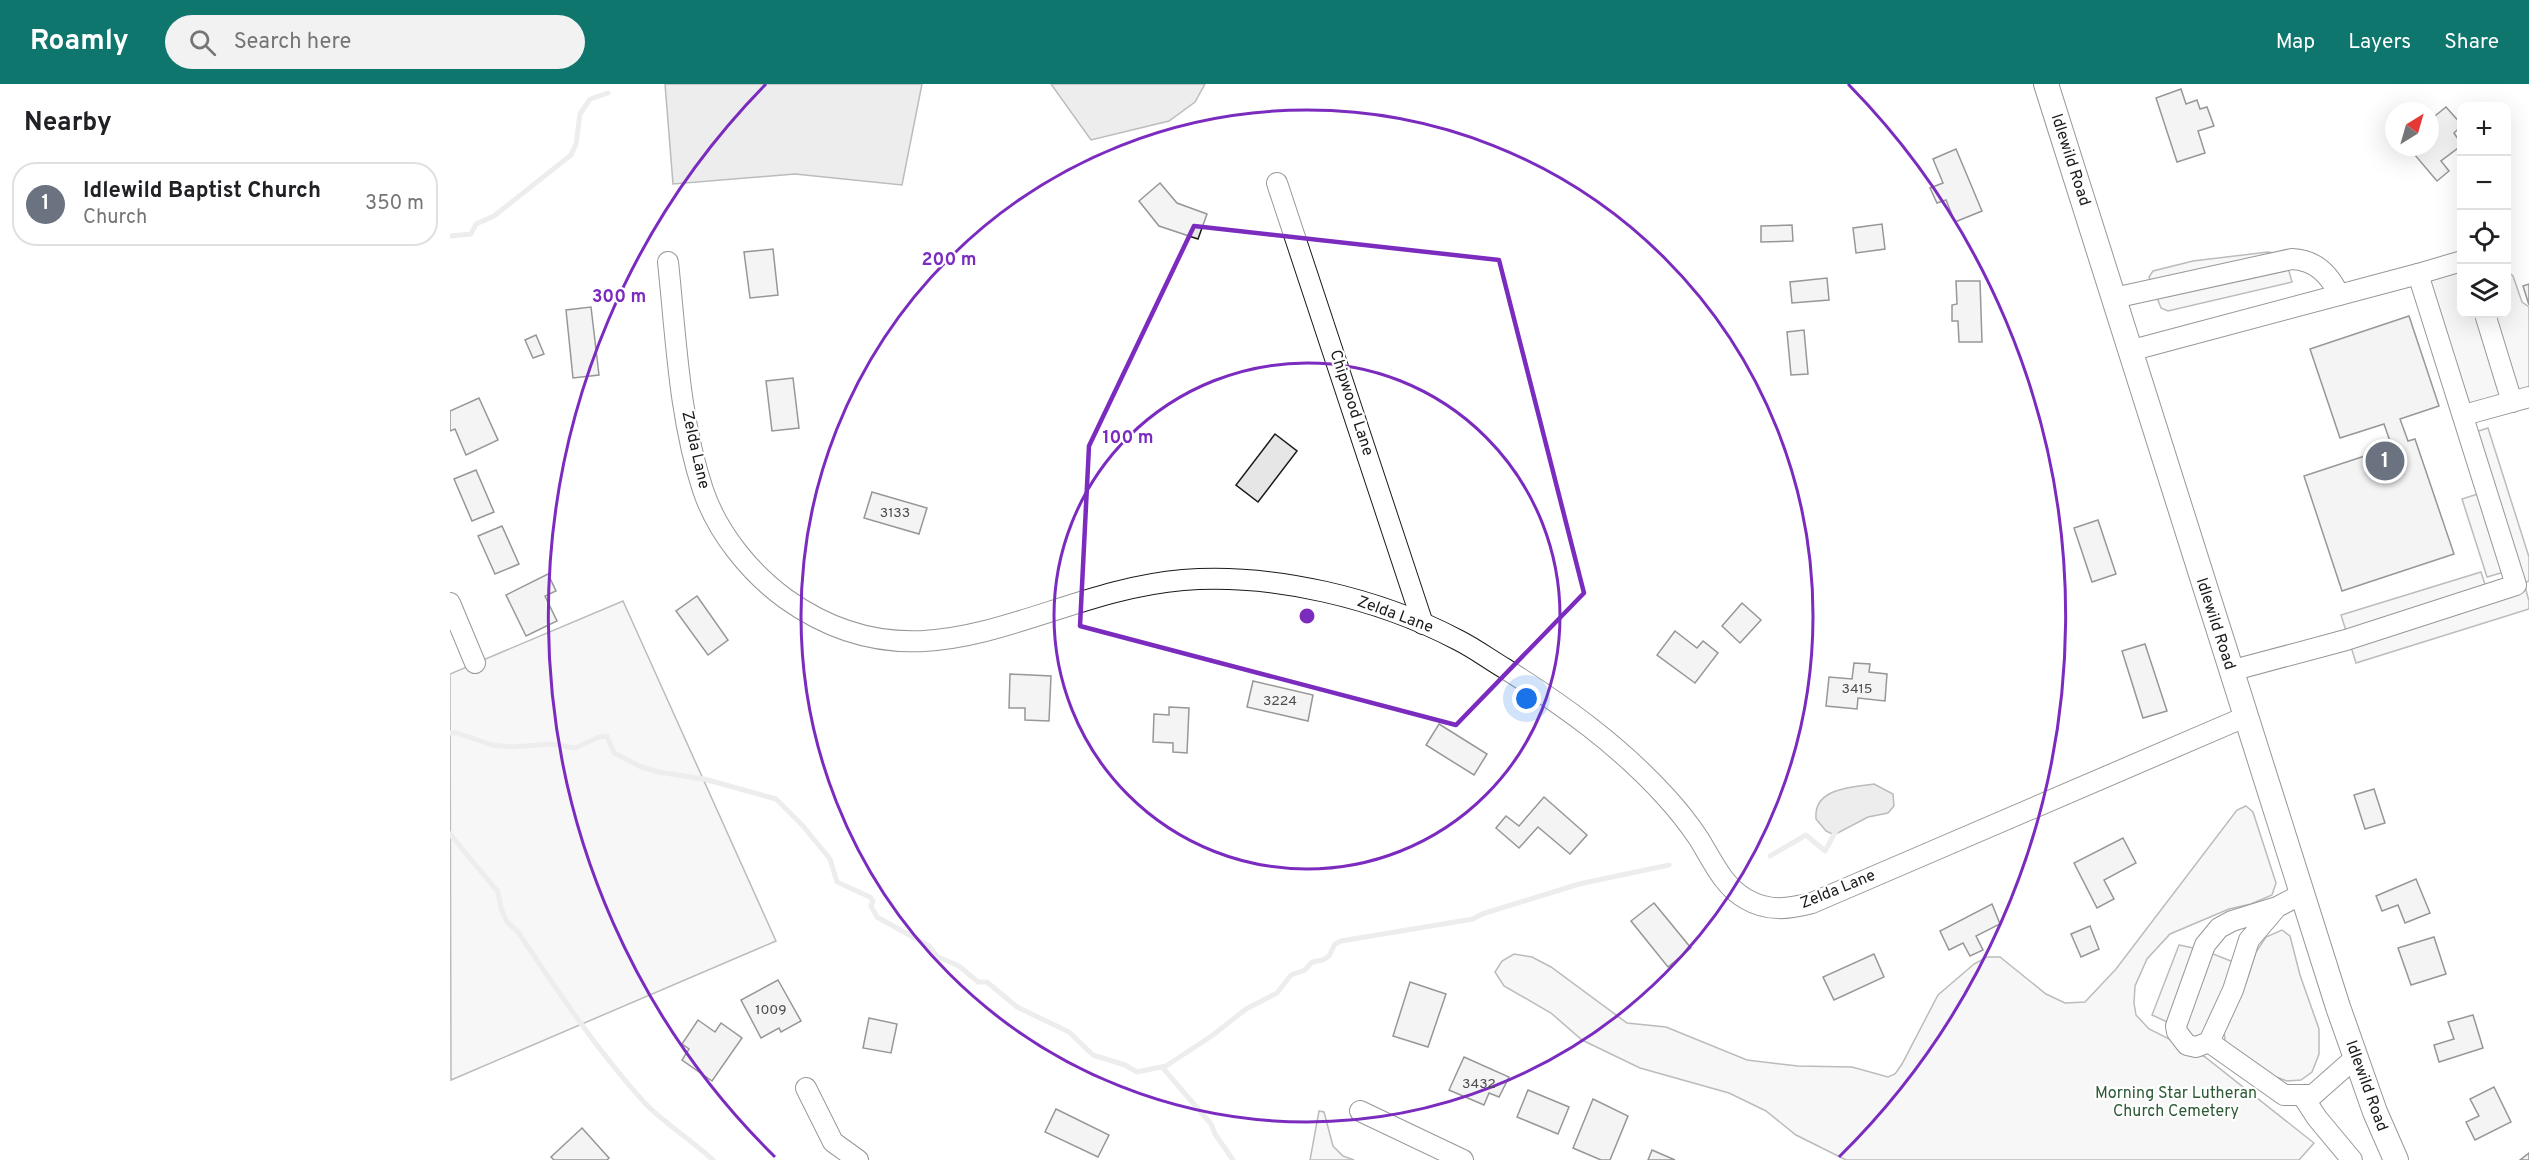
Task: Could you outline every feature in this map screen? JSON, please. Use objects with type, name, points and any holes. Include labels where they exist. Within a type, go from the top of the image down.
[{"type":"main road","name":"Idlewild Road","points":[[2046,84],[2302,894],[2374,1112],[2396,1160]]},
{"type":"street","name":"Chipwood Lane","points":[[1277,183],[1424,624]]},
{"type":"street","points":[[2114,298],[2292,259],[2315,265],[2324,272],[2334,282],[2339,296]]},
{"type":"street","name":"Zelda Lane","points":[[668,262],[685,412],[695,463],[707,500],[737,552],[766,583],[797,606],[830,625],[884,639],[915,642],[983,633],[1120,591],[1149,585],[1208,579],[1279,584],[1360,601],[1424,624],[1459,641],[1571,711],[1631,762],[1666,797],[1691,828],[1713,864],[1734,890],[1743,898],[1769,908],[1785,909],[1812,903],[2245,717]]},
{"type":"street","points":[[2129,351],[2457,262]]},
{"type":"street","points":[[2230,671],[2346,640],[2523,583],[2464,415],[2418,274]]},
{"type":"street","points":[[2464,415],[2520,399],[2487,318]]},
{"type":"street","points":[[450,603],[475,663]]},
{"type":"street","points":[[2277,908],[2249,940],[2233,990],[2209,1042],[2196,1047],[2187,1045],[2177,1032],[2176,1026],[2205,945],[2219,928],[2232,921],[2277,908],[2302,894]]},
{"type":"street","points":[[2209,1042],[2284,1095],[2313,1095],[2356,1058]]},
{"type":"street","points":[[806,1088],[833,1142],[858,1160]]},
{"type":"street","points":[[2302,1095],[2317,1118],[2352,1160]]},
{"type":"street","points":[[1360,1112],[1463,1160]]},
{"type":"highlighted area","points":[[1194,226],[1499,260],[1584,593],[1456,725],[1080,626],[1089,446]]},
{"type":"shaded area","points":[[665,84],[922,84],[902,185],[795,174],[673,184]]},
{"type":"shaded area","points":[[1051,84],[1205,84],[1195,102],[1169,121],[1091,140]]},
{"type":"shaded area","points":[[2274,253],[2283,263],[2289,271],[2292,282],[2168,311],[2161,308],[2149,277],[2153,271],[2193,261]]},
{"type":"shaded area","points":[[2457,262],[2457,318],[2511,318],[2511,274],[2513,276],[2522,302],[2529,307],[2529,397],[2464,415],[2418,274]]},
{"type":"shaded area","points":[[2488,428],[2529,557],[2529,581],[2524,583],[2529,609],[2356,663],[2341,615],[2481,572],[2488,594],[2516,585],[2511,570],[2487,577],[2462,499],[2487,491],[2469,434]]},
{"type":"shaded area","points":[[623,601],[776,941],[451,1080],[450,674]]},
{"type":"shaded area","points":[[1874,784],[1893,794],[1894,806],[1888,813],[1868,817],[1834,835],[1826,831],[1816,819],[1817,809],[1827,795],[1845,788]]},
{"type":"shaded area","points":[[2246,806],[2253,812],[2276,883],[2272,895],[2251,904],[2229,909],[2170,934],[2147,959],[2135,986],[2134,1003],[2136,1015],[2149,1029],[2205,1057],[2314,1143],[2299,1160],[1846,1160],[1796,1135],[1766,1111],[1729,1093],[1640,1068],[1582,1040],[1551,1013],[1504,986],[1495,972],[1502,961],[1514,954],[1532,957],[1551,967],[1627,1023],[1666,1027],[1747,1060],[1798,1066],[1852,1067],[1888,1077],[1895,1074],[1902,1064],[1938,995],[1974,964],[1987,957],[2000,957],[2046,994],[2065,1003],[2085,1002],[2116,969],[2237,810]]},
{"type":"shaded area","points":[[2282,930],[2290,936],[2300,975],[2319,1029],[2319,1054],[2312,1072],[2301,1080],[2287,1081],[2268,1074],[2228,1046],[2225,1040],[2224,1032],[2246,983],[2256,952],[2266,937]]},
{"type":"shaded area","points":[[2179,945],[2203,950],[2241,965],[2204,1046],[2176,1026],[2152,1015]]},
{"type":"shaded area","points":[[1319,1111],[1324,1112],[1333,1146],[1343,1156],[1354,1160],[1310,1160]]},
{"type":"building","points":[[2181,89],[2186,104],[2197,100],[2200,109],[2207,107],[2214,126],[2198,131],[2205,153],[2177,162],[2156,98]]},
{"type":"building","points":[[2446,107],[2457,119],[2457,130],[2454,133],[2457,138],[2457,149],[2441,161],[2449,171],[2437,181],[2416,156],[2439,156],[2439,113]]},
{"type":"building","points":[[1956,149],[1982,211],[1955,222],[1946,200],[1937,203],[1930,188],[1943,183],[1933,159]]},
{"type":"building","points":[[1160,183],[1177,203],[1207,214],[1198,239],[1159,226],[1139,201]]},
{"type":"building","points":[[1882,224],[1885,249],[1856,253],[1853,228]]},
{"type":"building","points":[[1792,225],[1793,241],[1761,242],[1761,226]]},
{"type":"building","points":[[773,249],[778,295],[750,298],[744,252]]},
{"type":"building","points":[[1827,278],[1829,300],[1792,303],[1790,282]]},
{"type":"building","points":[[1956,281],[1980,281],[1982,342],[1959,342],[1958,321],[1952,321],[1952,305],[1957,304]]},
{"type":"building","points":[[2529,284],[2529,305],[2523,286]]},
{"type":"building","points":[[591,307],[599,375],[573,378],[566,310]]},
{"type":"building","points":[[2409,316],[2439,406],[2400,419],[2408,441],[2415,439],[2454,554],[2342,591],[2304,476],[2392,447],[2384,424],[2340,438],[2310,349]]},
{"type":"building","points":[[1804,330],[1808,374],[1791,375],[1787,332]]},
{"type":"building","points":[[536,335],[544,354],[533,358],[525,340]]},
{"type":"building","points":[[793,378],[799,428],[772,431],[766,381]]},
{"type":"building","points":[[479,398],[498,440],[466,455],[455,429],[450,431],[450,411]]},
{"type":"building","points":[[1275,434],[1297,451],[1258,502],[1236,485]]},
{"type":"building","points":[[476,470],[494,512],[472,521],[454,479]]},
{"type":"building","points":[[872,492],[927,508],[919,534],[864,518]]},
{"type":"building","points":[[2098,520],[2116,574],[2092,582],[2074,528]]},
{"type":"building","points":[[502,526],[519,564],[495,574],[478,536]]},
{"type":"building","points":[[548,574],[556,591],[545,596],[557,621],[526,636],[506,595]]},
{"type":"building","points":[[697,596],[728,640],[708,655],[676,611]]},
{"type":"building","points":[[1742,603],[1761,620],[1740,643],[1722,626]]},
{"type":"building","points":[[1675,631],[1697,648],[1703,641],[1718,653],[1695,683],[1657,655]]},
{"type":"building","points":[[2145,644],[2167,711],[2143,718],[2122,651]]},
{"type":"building","points":[[1854,663],[1870,664],[1869,672],[1887,674],[1885,701],[1858,698],[1857,709],[1826,706],[1829,677],[1852,679]]},
{"type":"building","points":[[1010,674],[1051,676],[1049,721],[1025,720],[1025,708],[1009,708]]},
{"type":"building","points":[[1253,681],[1313,695],[1308,721],[1247,707]]},
{"type":"building","points":[[1169,707],[1189,708],[1187,753],[1173,752],[1173,743],[1153,742],[1154,714],[1169,715]]},
{"type":"building","points":[[1439,724],[1487,754],[1474,775],[1426,745]]},
{"type":"building","points":[[2374,789],[2385,823],[2365,829],[2354,795]]},
{"type":"building","points":[[1544,797],[1587,835],[1570,854],[1538,827],[1519,848],[1496,828],[1506,816],[1519,826]]},
{"type":"building","points":[[2123,838],[2136,863],[2104,880],[2114,899],[2097,908],[2074,863]]},
{"type":"building","points":[[2416,879],[2430,913],[2405,923],[2398,905],[2382,911],[2376,896]]},
{"type":"building","points":[[1654,903],[1691,948],[1668,967],[1631,921]]},
{"type":"building","points":[[1992,904],[2000,924],[1976,936],[1983,950],[1970,956],[1963,943],[1949,950],[1940,931]]},
{"type":"building","points":[[2090,926],[2099,949],[2081,957],[2071,934]]},
{"type":"building","points":[[2434,937],[2446,974],[2411,985],[2398,948]]},
{"type":"building","points":[[1874,954],[1884,977],[1834,1000],[1823,977]]},
{"type":"building","points":[[778,980],[801,1021],[781,1032],[779,1028],[761,1038],[741,1000]]},
{"type":"building","points":[[1410,982],[1446,994],[1428,1047],[1393,1036]]},
{"type":"building","points":[[2473,1015],[2483,1048],[2439,1062],[2434,1045],[2454,1039],[2448,1022]]},
{"type":"building","points":[[869,1018],[897,1024],[891,1053],[863,1048]]},
{"type":"building","points":[[698,1020],[715,1032],[721,1023],[742,1038],[712,1081],[682,1060],[689,1049],[682,1044]]},
{"type":"building","points":[[1464,1057],[1509,1077],[1499,1097],[1489,1093],[1484,1105],[1449,1090]]},
{"type":"building","points":[[2494,1087],[2511,1122],[2475,1140],[2466,1122],[2479,1116],[2470,1099]]},
{"type":"building","points":[[1528,1090],[1569,1107],[1558,1134],[1517,1117]]},
{"type":"building","points":[[1593,1099],[1628,1116],[1610,1160],[1601,1160],[1573,1148]]},
{"type":"building","points":[[1056,1109],[1109,1135],[1098,1157],[1045,1132]]},
{"type":"building","points":[[582,1128],[609,1158],[607,1160],[554,1160],[551,1157]]},
{"type":"building","points":[[1652,1150],[1675,1160],[1648,1160]]},
{"type":"building","points":[[2529,1153],[2529,1160],[2520,1160]]},
{"type":"waterway","points":[[450,236],[471,234],[476,224],[494,216],[571,155],[576,144],[580,114],[590,99],[608,93]]},
{"type":"waterway","points":[[450,733],[457,733],[492,745],[513,747],[551,744],[575,748],[599,737],[607,736],[614,753],[639,766],[658,772],[704,779],[776,799],[803,826],[830,859],[837,882],[870,897],[873,901],[871,906],[877,917],[929,946],[938,957],[959,966],[978,982],[987,982],[1017,1007],[1069,1032],[1093,1055],[1125,1065],[1137,1072],[1166,1066],[1213,1035],[1246,1009],[1277,993],[1291,975],[1305,970],[1312,962],[1329,956],[1335,944],[1341,941],[1473,919],[1482,914],[1579,884],[1669,865]]},
{"type":"waterway","points":[[1770,856],[1806,835],[1825,851],[1837,829]]},
{"type":"waterway","points":[[450,834],[498,892],[507,922],[518,932],[577,1019],[609,1061],[651,1109],[713,1160]]},
{"type":"waterway","points":[[1163,1068],[1211,1124],[1215,1134],[1233,1160]]},
{"type":"place","name":"Idlewild Baptist Church","points":[[2385,461]]},
{"type":"park label","name":"Morning Star Lutheran Church Cemetery","points":[[2176,1103]]}]
